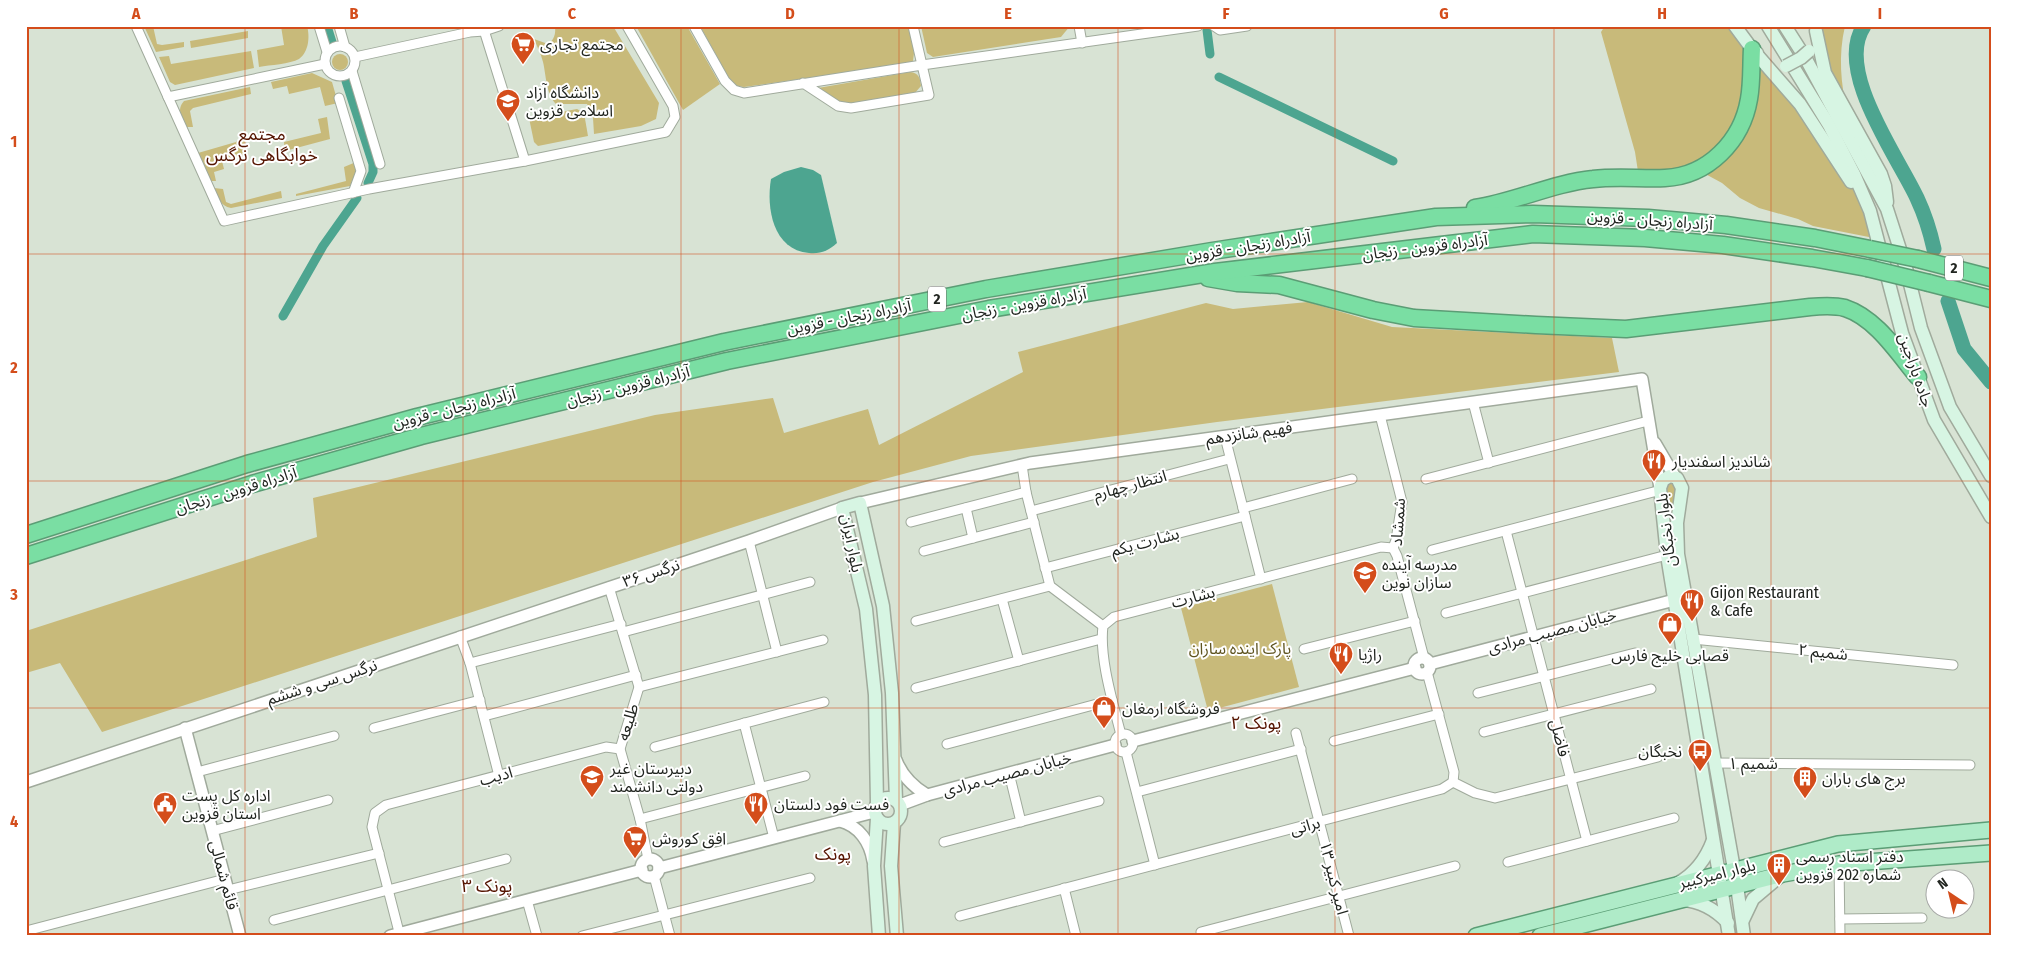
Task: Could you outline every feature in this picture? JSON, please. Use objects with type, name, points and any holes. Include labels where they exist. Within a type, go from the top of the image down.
[{"type":"highway","points":[[1436,217],[1504,202],[1591,179],[1666,178],[1698,170],[1715,159],[1727,148],[1742,121],[1749,100],[1752,50]]},
{"type":"highway","name":"آزادراه زنجان - قزوین","points":[[26,535],[247,464],[417,417],[724,342],[986,289],[1212,251],[1436,217],[1533,214],[1648,218],[1726,225],[1815,238],[1870,249],[1991,278]]},
{"type":"highway","name":"آزادراه قزوین - زنجان","points":[[26,556],[252,484],[421,436],[727,361],[989,309],[1191,276],[1533,234],[1645,238],[1723,245],[1867,268],[1991,299]]},
{"type":"highway","points":[[1191,276],[1237,283],[1279,285],[1373,310],[1414,318],[1536,325],[1626,329],[1765,311],[1810,307],[1846,308],[1869,322],[1895,348],[1918,377]]},
{"type":"main road","points":[[1735,26],[1752,50],[1771,64],[1786,66],[1809,51],[1816,29]]},
{"type":"main road","name":"جاده باراجین","points":[[1768,26],[1830,125],[1870,211],[1902,333],[1934,420],[1991,517]]},
{"type":"main road","name":"جاده باراجین","points":[[1785,26],[1806,59],[1887,209],[1906,268],[1921,328],[1950,407],[1991,476]]},
{"type":"main road","name":"جاده باراجین","points":[[1816,29],[1826,73],[1881,174],[1885,186],[1887,209]]},
{"type":"main road","name":"جاده باراجین","points":[[1752,50],[1800,104],[1870,211]]},
{"type":"main road","name":"بلوار نخبگان","points":[[1727,872],[1714,838],[1680,598],[1677,523],[1682,488],[1681,482],[1675,477],[1665,478],[1660,489],[1668,555],[1680,598],[1693,639],[1715,763],[1727,872],[1730,888],[1743,920],[1744,936]]},
{"type":"main road","name":"بلوار ایران","points":[[879,936],[874,866],[876,811],[875,695],[867,618],[842,508],[860,503],[883,606],[892,694],[898,803]]},
{"type":"main road","points":[[894,823],[885,824],[876,811],[886,798],[898,803],[901,813],[894,823],[891,866],[897,936]]},
{"type":"main road","name":"بلوار امیرکبیر","points":[[1476,936],[1838,844],[1991,830]]},
{"type":"main road","points":[[1714,838],[1709,853],[1700,866],[1677,884],[1685,891],[1680,900],[1705,905],[1718,913],[1729,929]]},
{"type":"main road","name":"بلوار امیرکبیر","points":[[1540,936],[1566,932],[1783,874],[1839,864],[1991,853]]},
{"type":"main road","points":[[1743,920],[1752,899],[1783,874]]},
{"type":"main road","name":"بلوار نخبگان","points":[[1729,929],[1730,888]]},
{"type":"street","points":[[136,26],[224,221],[353,193],[666,132],[675,117],[672,106],[628,26]]},
{"type":"street","points":[[319,26],[327,52],[324,64],[328,72],[336,76],[346,76],[352,71],[356,62],[350,49],[338,46],[327,52]]},
{"type":"street","points":[[339,26],[346,47]]},
{"type":"street","points":[[355,57],[499,26]]},
{"type":"street","points":[[694,26],[725,81],[734,90],[744,93],[922,65],[1198,26]]},
{"type":"street","points":[[803,84],[838,106],[851,108],[929,95],[913,26]]},
{"type":"street","points":[[1080,26],[1082,43]]},
{"type":"street","points":[[1218,28],[1247,26]]},
{"type":"street","points":[[483,29],[525,161]]},
{"type":"street","points":[[168,97],[324,64]]},
{"type":"street","points":[[352,71],[380,164]]},
{"type":"street","points":[[339,98],[361,171],[353,193]]},
{"type":"street","name":"فهیم شانزدهم","points":[[860,503],[1022,465],[1642,379],[1648,421]]},
{"type":"street","points":[[1473,402],[1489,463]]},
{"type":"street","name":"شمشاد","points":[[1380,415],[1402,502],[1393,548],[1397,556],[1427,665],[1454,772],[1453,782]]},
{"type":"street","points":[[1426,479],[1648,421],[1660,489],[1432,550]]},
{"type":"street","points":[[1651,434],[1675,477]]},
{"type":"street","points":[[1224,437],[1261,579]]},
{"type":"street","name":"انتظار چهارم","points":[[1031,511],[1230,459]]},
{"type":"street","points":[[1022,465],[1026,492],[1050,586],[1103,626],[1101,639],[1112,700],[1121,735]]},
{"type":"street","name":"بشارت یکم","points":[[1045,568],[1244,512],[1352,479]]},
{"type":"street","points":[[911,522],[1026,492]]},
{"type":"street","name":"نرگس ۳۶","points":[[460,636],[749,541],[842,508]]},
{"type":"street","points":[[966,508],[973,538]]},
{"type":"street","points":[[924,551],[1034,522]]},
{"type":"street","name":"فاضل","points":[[1506,531],[1587,841]]},
{"type":"street","points":[[749,541],[777,652]]},
{"type":"street","name":"بشارت","points":[[1103,626],[1114,617],[1381,547],[1393,548]]},
{"type":"street","points":[[1446,613],[1668,555]]},
{"type":"street","points":[[470,663],[810,582]]},
{"type":"street","points":[[916,621],[1050,586]]},
{"type":"street","name":"طلیعه","points":[[609,587],[639,687],[620,749],[640,818],[648,859]]},
{"type":"street","name":"خیابان مصیب مرادی","points":[[1427,665],[1680,598]]},
{"type":"street","points":[[1002,599],[1019,661]]},
{"type":"street","points":[[1304,649],[1415,621]]},
{"type":"street","points":[[460,636],[470,663],[499,776]]},
{"type":"street","name":"نرگس سی و ششم","points":[[26,782],[460,636]]},
{"type":"street","points":[[916,688],[1101,639]]},
{"type":"street","name":"شمیم ۲","points":[[1693,639],[1953,665]]},
{"type":"street","points":[[639,687],[823,640]]},
{"type":"street","points":[[1478,693],[1635,652]]},
{"type":"street","points":[[1133,742],[1415,668],[1418,659],[1427,665]]},
{"type":"street","points":[[484,716],[636,676]]},
{"type":"street","points":[[1484,732],[1651,689]]},
{"type":"street","points":[[374,728],[480,700]]},
{"type":"street","points":[[947,744],[1112,700]]},
{"type":"street","points":[[655,746],[824,702]]},
{"type":"street","points":[[1334,741],[1439,714]]},
{"type":"street","points":[[744,723],[774,838]]},
{"type":"street","name":"قائم شمالی","points":[[185,728],[240,936]]},
{"type":"street","name":"امیر کبیر ۱۳","points":[[1296,733],[1349,936]]},
{"type":"street","points":[[1121,735],[1128,735],[1133,742],[1132,748],[1126,752],[1119,751],[1115,745],[1117,737],[1121,735]]},
{"type":"street","points":[[196,772],[334,736]]},
{"type":"street","name":"خیابان مصیب مرادی","points":[[898,803],[1115,745]]},
{"type":"street","name":"ادیب","points":[[379,853],[372,827],[375,813],[386,805],[606,747],[620,749]]},
{"type":"street","points":[[1137,792],[1301,749]]},
{"type":"street","points":[[1126,752],[1155,865]]},
{"type":"street","points":[[894,755],[906,779],[926,795]]},
{"type":"street","points":[[1453,782],[1475,793],[1495,798],[1658,757]]},
{"type":"street","name":"شمیم ۱","points":[[1715,763],[1970,765]]},
{"type":"street","points":[[1009,773],[1021,822]]},
{"type":"street","points":[[640,818],[805,776]]},
{"type":"street","name":"براتی","points":[[960,916],[1442,789],[1453,782]]},
{"type":"street","points":[[212,830],[328,800]]},
{"type":"street","points":[[944,842],[1099,801]]},
{"type":"street","points":[[670,936],[664,914],[657,872],[654,860],[648,859],[642,863],[642,870],[647,876],[657,872],[774,838],[876,811]]},
{"type":"street","points":[[1508,862],[1674,818]]},
{"type":"street","points":[[840,821],[850,824],[860,832],[872,854],[874,866]]},
{"type":"street","points":[[26,931],[226,885],[379,853],[397,935],[642,870]]},
{"type":"street","points":[[274,920],[506,859]]},
{"type":"street","points":[[1839,864],[1840,936]]},
{"type":"street","points":[[1201,932],[1455,866]]},
{"type":"street","points":[[582,936],[810,878]]},
{"type":"street","points":[[1064,888],[1076,936]]},
{"type":"street","points":[[527,900],[536,936]]},
{"type":"street","points":[[1840,919],[1922,918]]},
{"type":"green space","points":[[144,26],[153,26],[157,44],[184,42],[184,47],[156,52]]},
{"type":"green space","points":[[281,26],[307,26],[308,39],[305,52],[295,61],[259,67],[257,50],[284,45]]},
{"type":"green space","points":[[555,26],[613,26],[659,103],[656,119],[641,126],[594,134],[593,118],[587,104],[556,104],[550,95],[542,59],[534,39],[548,44],[554,36]]},
{"type":"green space","points":[[636,26],[687,26],[720,84],[683,110]]},
{"type":"green space","points":[[700,26],[909,26],[914,53],[913,61],[907,64],[744,87],[736,86],[730,80]]},
{"type":"green space","points":[[921,26],[1070,26],[1061,37],[933,57],[927,53]]},
{"type":"green space","points":[[1605,26],[1735,26],[1782,82],[1870,211],[1879,239],[1813,226],[1798,219],[1759,208],[1740,198],[1722,183],[1698,170],[1639,178],[1635,152],[1601,32]]},
{"type":"green space","points":[[1816,26],[1845,26],[1841,69],[1847,112],[1832,87]]},
{"type":"green space","points":[[248,31],[248,38],[191,48],[190,41]]},
{"type":"green space","points":[[251,51],[254,68],[175,85],[170,82],[159,57],[169,56],[171,64]]},
{"type":"green space","points":[[337,54],[343,54],[348,59],[346,68],[337,70],[332,65],[332,59]]},
{"type":"green space","points":[[910,72],[917,75],[921,83],[921,86],[914,94],[850,104],[840,102],[818,88]]},
{"type":"green space","points":[[312,73],[332,82],[338,103],[325,106],[320,87],[289,94],[287,86],[273,89],[271,82]]},
{"type":"green space","points":[[250,87],[251,94],[193,108],[190,111],[193,127],[186,127],[180,111],[184,101]]},
{"type":"green space","points":[[577,109],[584,113],[588,136],[538,146],[534,142],[529,118]]},
{"type":"green space","points":[[327,117],[330,139],[285,151],[284,142],[321,133],[318,119]]},
{"type":"green space","points":[[240,138],[246,140],[242,148],[248,154],[222,161],[224,169],[214,172],[216,181],[211,181],[198,153],[236,142]]},
{"type":"green space","points":[[356,162],[355,174],[350,186],[296,196],[296,194],[346,181],[344,167]]},
{"type":"green space","points":[[214,188],[223,189],[226,202],[231,204],[281,191],[282,198],[231,208],[222,203]]},
{"type":"green space","points":[[1308,302],[1392,327],[1612,338],[1619,372],[1217,422],[971,456],[873,482],[102,732],[60,663],[26,673],[26,631],[317,537],[313,498],[655,415],[773,398],[784,433],[868,409],[879,445],[1023,372],[1018,352],[1206,303],[1233,309]]},
{"type":"green space","points":[[1670,481],[1677,485],[1671,524],[1664,494],[1666,482]]},
{"type":"green space","name":"پارک اینده سازان","points":[[1272,584],[1299,687],[1208,711],[1181,608]]},
{"type":"water","points":[[801,167],[813,170],[821,175],[837,243],[827,250],[817,253],[797,250],[787,244],[780,236],[771,214],[771,179],[784,172]]},
{"type":"waterway","points":[[327,26],[332,42]]},
{"type":"waterway","points":[[1864,26],[1857,44],[1857,66],[1863,89],[1872,113],[1920,204],[1934,249]]},
{"type":"waterway","points":[[1207,30],[1210,54]]},
{"type":"waterway","points":[[1219,77],[1393,161]]},
{"type":"waterway","points":[[346,81],[373,164],[373,172],[368,183]]},
{"type":"waterway","points":[[283,316],[323,246],[357,198]]},
{"type":"waterway","points":[[1948,301],[1964,349],[1991,382]]},
{"type":"place","name":"مجتمع تجاری","points":[[523,65]]},
{"type":"place","name":"دانشگاه آزاد اسلامی قزوین","points":[[508,122]]},
{"type":"place","name":"شاندیز اسفندیار","points":[[1654,482]]},
{"type":"place","name":"مدرسه آینده سازان نوین","points":[[1365,594]]},
{"type":"place","name":"Gijon Restaurant & Cafe","points":[[1692,622]]},
{"type":"place","name":"قصابی خلیج فارس","points":[[1670,645]]},
{"type":"place","name":"راژیا","points":[[1341,675]]},
{"type":"place","name":"فروشگاه ارمغان","points":[[1104,729]]},
{"type":"place","name":"نخبگان","points":[[1700,772]]},
{"type":"place","name":"دبیرستان غیر دولتی دانشمند","points":[[592,798]]},
{"type":"place","name":"برج های باران","points":[[1805,799]]},
{"type":"place","name":"اداره کل پست استان قزوین","points":[[165,825]]},
{"type":"place","name":"فست فود دلستان","points":[[756,825]]},
{"type":"place","name":"افق کوروش","points":[[635,859]]},
{"type":"place","name":"دفتر اسناد رسمی شماره 202 قزوین","points":[[1779,886]]},
{"type":"district","name":"مجتمع خوابگاهی نرگس","points":[[262,144]]},
{"type":"district","name":"پونک ۲","points":[[1256,723]]},
{"type":"district","name":"پونک","points":[[833,854]]},
{"type":"district","name":"پونک ۳","points":[[487,886]]}]
